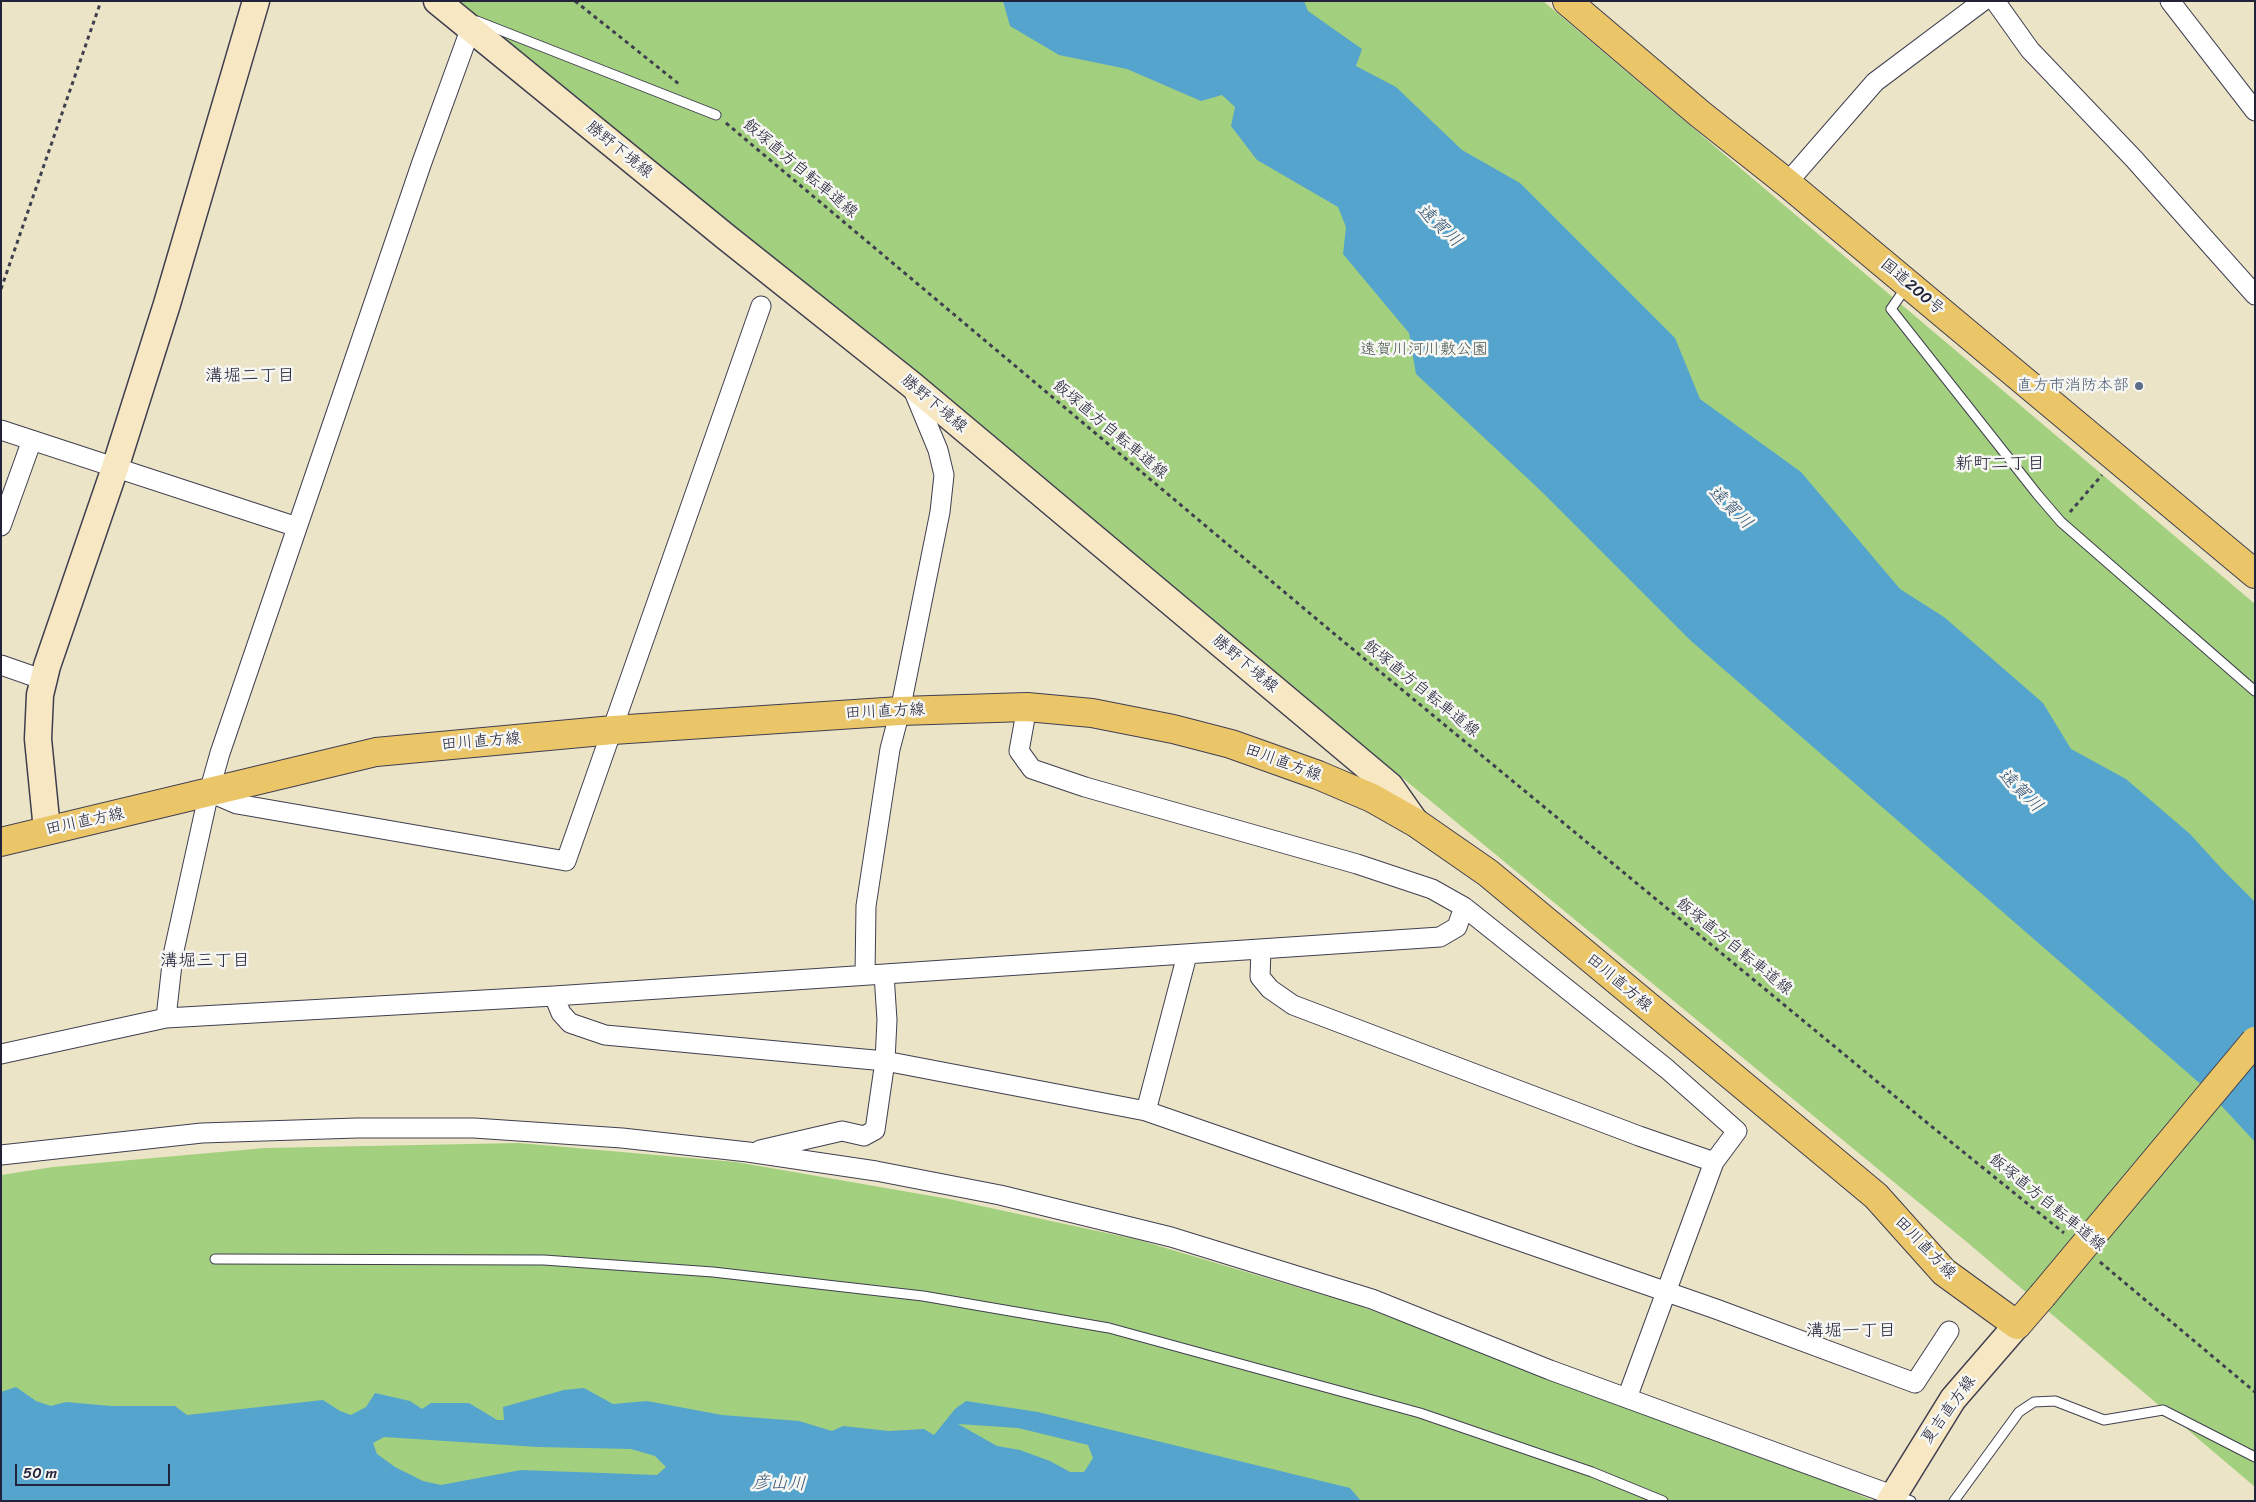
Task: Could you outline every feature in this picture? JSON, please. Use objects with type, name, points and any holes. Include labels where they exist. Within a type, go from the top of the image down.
[{"type":"main road","points":[[47,830],[38,739],[40,695],[167,304],[256,1]]},
{"type":"main road","name":"国道200号","points":[[1567,1],[1700,114],[1787,182],[2255,574]]},
{"type":"main road","name":"勝野下境線","points":[[442,5],[470,30],[912,385],[1390,786],[1416,823]]},
{"type":"main road","name":"田川直方線","points":[[1,842],[376,752],[613,730],[900,711],[1027,707],[1092,713],[1173,729],[1232,744],[1318,775],[1372,798],[1416,823],[1488,873],[1876,1196],[1944,1272],[2017,1325]]},
{"type":"main road","points":[[2017,1325],[2255,1041]]},
{"type":"main road","name":"夏吉直方線","points":[[1898,1499],[1953,1399],[2017,1325]]},
{"type":"street","points":[[1787,182],[1875,82],[1983,1]]},
{"type":"street","points":[[1995,1],[2030,50],[2134,159],[2255,295]]},
{"type":"street","points":[[2170,1],[2255,111]]},
{"type":"street","points":[[166,1018],[174,955],[209,792],[297,527],[422,162],[470,30]]},
{"type":"street","points":[[209,792],[237,804],[566,861],[761,306]]},
{"type":"street","points":[[865,975],[866,906],[890,749],[900,711],[940,512],[944,475],[938,450],[912,385]]},
{"type":"street","points":[[1,430],[297,527]]},
{"type":"street","points":[[1,526],[32,440]]},
{"type":"street","points":[[1,665],[44,680]]},
{"type":"street","points":[[1027,707],[1019,751],[1032,769],[1085,787],[1357,864],[1432,889],[1464,907],[1667,1069],[1737,1131],[1714,1162],[1627,1398]]},
{"type":"street","points":[[1,1054],[166,1018],[361,1005],[554,996],[1440,937],[1457,927],[1464,907]]},
{"type":"street","points":[[1261,950],[1260,977],[1270,990],[1293,1005],[1639,1136],[1714,1162]]},
{"type":"street","points":[[1146,1111],[1186,955]]},
{"type":"street","points":[[748,1152],[842,1131],[864,1136],[875,1130],[885,1061],[887,1020],[884,974]]},
{"type":"street","points":[[554,996],[570,1023],[605,1035],[885,1061],[1146,1111],[1665,1292],[1915,1383],[1949,1331]]},
{"type":"street","points":[[1,1155],[202,1133],[357,1128],[474,1128],[622,1138],[748,1152],[876,1171],[1000,1195],[1171,1236],[1372,1299],[1550,1370],[1898,1499]]},
{"type":"lane","points":[[442,5],[716,115]]},
{"type":"lane","points":[[1909,284],[1891,309],[2061,522],[2255,691]]},
{"type":"lane","points":[[215,1259],[544,1260],[713,1272],[923,1296],[1109,1328],[1420,1413],[1592,1472],[1663,1501]]},
{"type":"lane","points":[[1954,1501],[2019,1412],[2034,1402],[2055,1401],[2104,1420],[2162,1410],[2255,1457]]},
{"type":"path","points":[[1,289],[101,1]]},
{"type":"path","points":[[575,1],[686,90]]},
{"type":"path","name":"飯塚直方自転車道線","points":[[716,115],[1339,638],[2070,1238]]},
{"type":"path","points":[[2061,522],[2089,490]]},
{"type":"path","name":"飯塚直方自転車道線","points":[[2094,1257],[2255,1392]]},
{"type":"green space","name":"遠賀川河川敷公園","points":[[458,1],[1543,1],[2255,604],[2255,1487],[1968,1243]]},
{"type":"green space","points":[[519,1143],[736,1162],[949,1199],[1139,1240],[1360,1306],[1798,1469],[1874,1501],[1,1501],[1,1175],[53,1167],[265,1148]]},
{"type":"water","name":"遠賀川","points":[[1003,1],[1304,1],[1308,11],[1362,49],[1356,66],[1396,87],[1462,150],[1520,183],[1675,338],[1700,399],[1801,472],[1900,589],[1944,617],[2043,703],[2071,749],[2126,779],[2190,834],[2255,902],[2255,1142],[2204,1087],[1690,640],[1541,491],[1416,374],[1409,333],[1343,254],[1346,227],[1338,207],[1257,160],[1231,126],[1235,107],[1222,95],[1201,101],[1127,69],[1059,55],[1010,26]]},
{"type":"water","name":"彦山川","points":[[16,1387],[36,1401],[51,1406],[66,1402],[111,1406],[175,1406],[187,1415],[323,1400],[340,1411],[351,1415],[366,1407],[375,1393],[410,1401],[422,1409],[431,1403],[469,1403],[497,1420],[504,1420],[503,1407],[564,1390],[584,1388],[613,1404],[647,1401],[722,1415],[799,1421],[832,1431],[843,1426],[889,1431],[924,1429],[934,1435],[955,1409],[966,1401],[1038,1412],[1350,1488],[1361,1501],[1,1501],[1,1392]],"holes":[[[958,1424],[1018,1428],[1088,1445],[1093,1458],[1084,1472],[1070,1472],[1050,1461],[1020,1450],[997,1446]],[[384,1437],[538,1447],[631,1449],[655,1456],[666,1467],[657,1475],[521,1470],[441,1485],[423,1481],[395,1467],[377,1454],[373,1443]]]},
{"type":"place","name":"直方市消防本部","points":[[2139,386]]},
{"type":"district","name":"溝堀二丁目","points":[[250,376]]},
{"type":"district","name":"新町二丁目","points":[[2000,464]]},
{"type":"district","name":"溝堀三丁目","points":[[205,961]]},
{"type":"district","name":"溝堀一丁目","points":[[1851,1331]]}]
